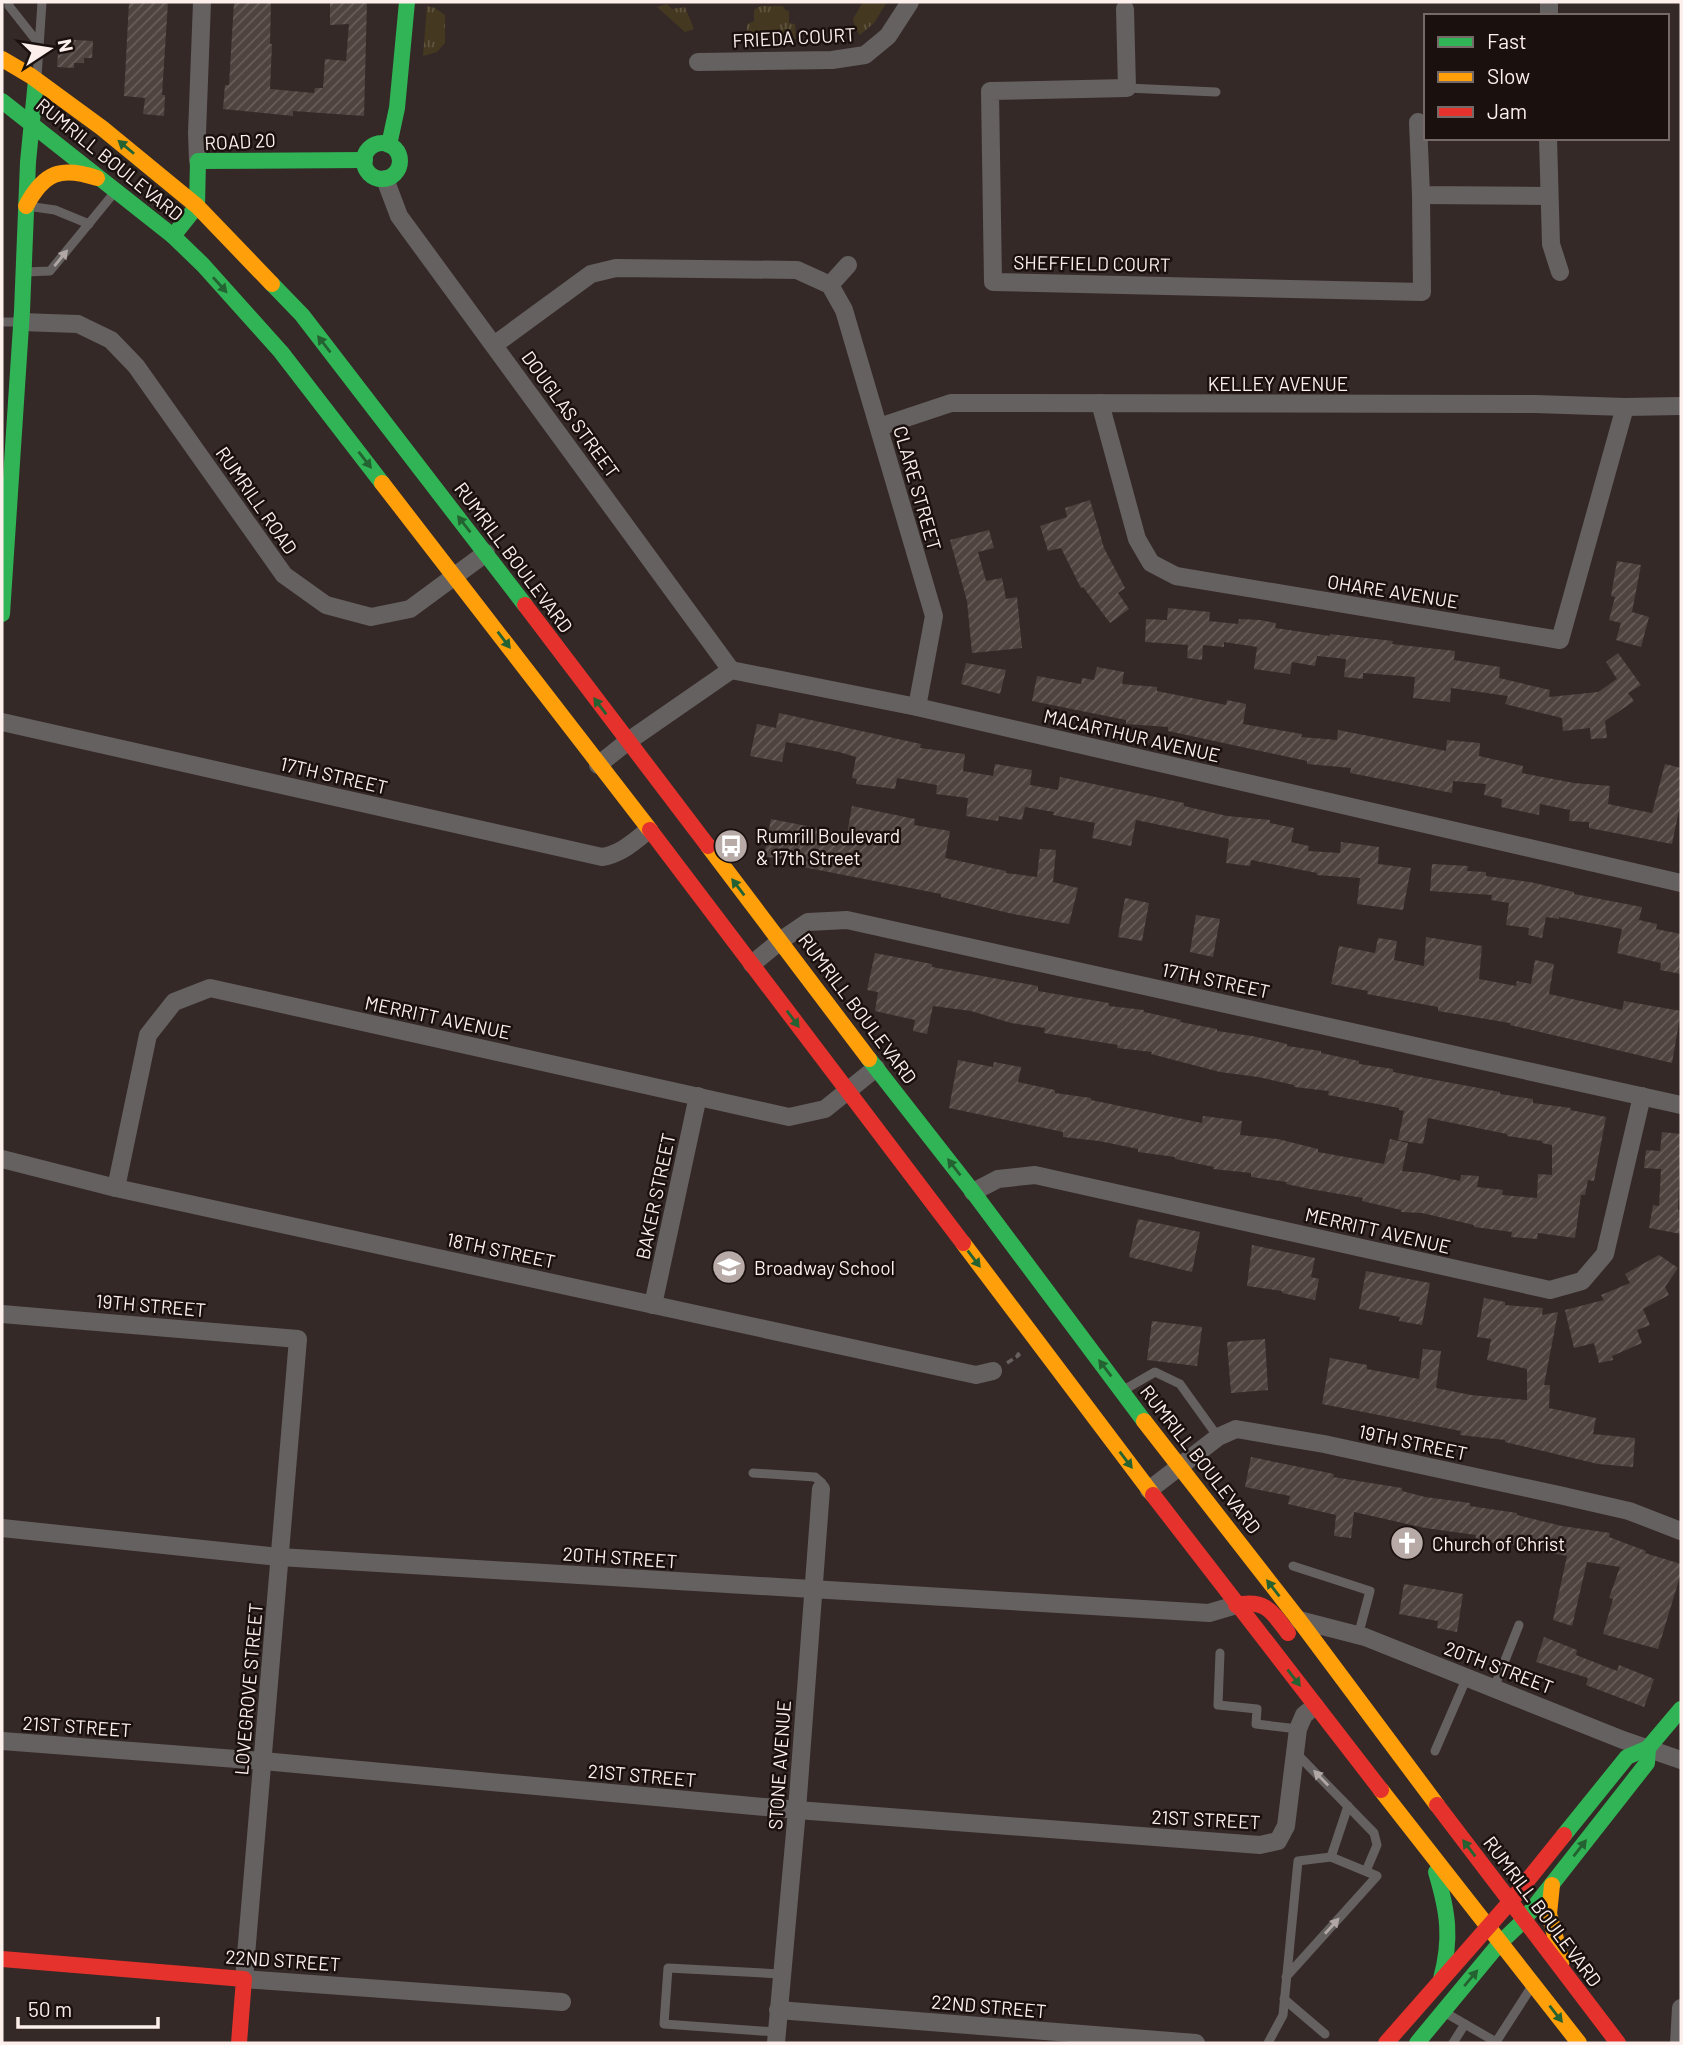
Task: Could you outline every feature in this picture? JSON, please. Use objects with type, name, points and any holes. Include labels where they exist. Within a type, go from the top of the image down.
[{"type":"main road","points":[[389,145],[397,108],[407,2]]},
{"type":"main road","name":"RUMRILL BOULEVARD","points":[[2,59],[37,80],[102,128],[197,206],[302,315],[973,1192],[1178,1466],[1299,1620],[1523,1921],[1618,2043]]},
{"type":"main road","points":[[2,614],[26,206],[37,80]]},
{"type":"main road","name":"RUMRILL BOULEVARD","points":[[2,102],[173,236],[203,265],[281,352],[752,964],[1236,1605],[1579,2043]]},
{"type":"main road","points":[[389,145],[398,152],[400,163],[395,174],[384,179],[373,176],[368,172],[365,160],[373,146],[389,145]]},
{"type":"main road","name":"ROAD 20","points":[[197,206],[198,160],[365,160]]},
{"type":"main road","points":[[26,206],[32,193],[49,175],[69,170],[110,186]]},
{"type":"main road","points":[[173,236],[197,206]]},
{"type":"main road","points":[[1236,1605],[1251,1601],[1261,1603],[1297,1644],[1322,1651]]},
{"type":"main road","points":[[1386,2043],[1488,1929],[1627,1757],[1647,1748],[1681,1709]]},
{"type":"main road","points":[[1417,2043],[1552,1885],[1647,1763],[1647,1748]]},
{"type":"main road","points":[[1431,1855],[1448,1909],[1450,1931],[1449,1951],[1440,1983]]},
{"type":"main road","points":[[1552,1885],[1548,1899],[1549,1920],[1567,1978]]},
{"type":"main road","name":"22ND STREET","points":[[2,1959],[244,1979]]},
{"type":"main road","name":"LOVEGROVE STREET","points":[[239,2043],[244,1979]]},
{"type":"street","points":[[198,160],[202,2]]},
{"type":"street","name":"FRIEDA COURT","points":[[698,62],[832,60],[865,55],[888,36],[910,2]]},
{"type":"street","points":[[1125,5],[1127,88]]},
{"type":"street","name":"SHEFFIELD COURT","points":[[1127,88],[990,91],[993,282],[1422,292],[1418,122]]},
{"type":"street","points":[[1548,140],[1551,244],[1560,272]]},
{"type":"street","name":"DOUGLAS STREET","points":[[384,179],[400,216],[731,670]]},
{"type":"street","points":[[1421,195],[1548,196]]},
{"type":"street","points":[[494,345],[591,274],[616,268],[797,270],[830,285],[848,265]]},
{"type":"street","name":"CLARE STREET","points":[[830,285],[844,310],[934,616],[917,707]]},
{"type":"street","name":"RUMRILL ROAD","points":[[21,322],[78,324],[111,340],[136,366],[284,575],[326,605],[371,617],[410,610],[486,553]]},
{"type":"street","name":"OHARE AVENUE","points":[[1100,403],[1137,540],[1151,563],[1176,576],[1560,640],[1625,407]]},
{"type":"street","name":"KELLEY AVENUE","points":[[879,427],[951,404],[1681,406]]},
{"type":"street","points":[[598,765],[731,670]]},
{"type":"street","name":"MACARTHUR AVENUE","points":[[731,670],[917,707],[1681,883]]},
{"type":"street","name":"17TH STREET","points":[[2,722],[602,857],[613,856],[624,850],[649,830]]},
{"type":"street","name":"17TH STREET","points":[[752,964],[808,922],[847,920],[1681,1105]]},
{"type":"street","name":"MERRITT AVENUE","points":[[116,1188],[148,1035],[174,1002],[210,988],[789,1117],[825,1109],[876,1068]]},
{"type":"street","name":"BAKER STREET","points":[[653,1305],[698,1096]]},
{"type":"street","name":"MERRITT AVENUE","points":[[973,1192],[998,1179],[1035,1175],[1550,1290],[1582,1281],[1605,1254],[1642,1096]]},
{"type":"street","name":"18TH STREET","points":[[2,1158],[116,1188],[976,1375],[993,1371]]},
{"type":"street","name":"19TH STREET","points":[[2,1314],[298,1339]]},
{"type":"street","name":"LOVEGROVE STREET","points":[[244,1979],[298,1339]]},
{"type":"street","name":"19TH STREET","points":[[1149,1490],[1218,1437],[1236,1429],[1324,1444],[1629,1511],[1681,1531]]},
{"type":"street","name":"STONE AVENUE","points":[[776,2038],[797,1810],[821,1489]]},
{"type":"street","name":"20TH STREET","points":[[2,1528],[279,1557],[1209,1613],[1236,1605]]},
{"type":"street","name":"20TH STREET","points":[[1299,1620],[1358,1636],[1681,1760]]},
{"type":"street","points":[[1295,1752],[1298,1729],[1304,1715],[1315,1706]]},
{"type":"street","name":"21ST STREET","points":[[2,1741],[263,1761],[797,1810],[1260,1845],[1278,1841],[1286,1826],[1295,1752]]},
{"type":"street","name":"22ND STREET","points":[[244,1979],[562,2002]]},
{"type":"street","points":[[1679,2043],[1681,2008]]},
{"type":"street","name":"22ND STREET","points":[[778,2010],[1196,2043]]},
{"type":"lane","points":[[9,2],[9,6],[39,44]]},
{"type":"lane","points":[[37,80],[42,2]]},
{"type":"lane","points":[[1127,88],[1216,92]]},
{"type":"lane","points":[[23,272],[50,271],[89,224],[110,186]]},
{"type":"lane","points":[[26,206],[55,210],[89,224]]},
{"type":"lane","points":[[2,322],[21,322]]},
{"type":"lane","points":[[1122,1391],[1155,1372],[1180,1384],[1218,1437]]},
{"type":"lane","points":[[753,1473],[815,1477],[821,1483],[821,1489]]},
{"type":"lane","points":[[1293,1566],[1370,1591],[1358,1636]]},
{"type":"lane","points":[[1494,1688],[1519,1625]]},
{"type":"lane","points":[[1220,1653],[1218,1705],[1258,1709],[1256,1724],[1298,1729]]},
{"type":"lane","points":[[1435,1751],[1467,1677]]},
{"type":"lane","points":[[1295,1752],[1374,1833],[1377,1845],[1366,1871]]},
{"type":"lane","points":[[1331,1857],[1348,1806]]},
{"type":"lane","points":[[1268,2043],[1283,2015],[1286,1976],[1298,1861],[1331,1857],[1377,1875],[1286,1976]]},
{"type":"lane","points":[[776,2038],[664,2024],[668,1968],[782,1974]]},
{"type":"lane","points":[[1443,2012],[1498,2043],[1533,1985]]},
{"type":"lane","points":[[1284,1999],[1325,2034]]},
{"type":"lane","points":[[1454,2043],[1465,2024]]},
{"type":"path","points":[[993,1371],[1019,1355],[1016,1347]]},
{"type":"green space","points":[[863,2],[887,2],[874,23],[860,35],[853,19]]},
{"type":"green space","points":[[667,4],[672,9],[685,7],[694,29],[685,32],[657,7]]},
{"type":"green space","points":[[427,6],[445,15],[445,43],[437,52],[423,56]]},
{"type":"green space","points":[[760,6],[783,6],[789,11],[789,23],[795,24],[796,39],[747,39],[747,24],[754,21],[754,10]]},
{"type":"building","points":[[129,2],[168,2],[162,95],[165,95],[164,116],[143,114],[145,98],[124,96]]},
{"type":"building","points":[[234,2],[271,2],[270,89],[314,93],[315,88],[323,88],[325,59],[346,61],[349,24],[330,25],[330,2],[367,2],[364,116],[293,111],[293,116],[223,109],[225,85],[229,85]]},
{"type":"building","points":[[59,39],[93,41],[92,58],[84,58],[84,63],[74,63],[74,68],[57,67]]},
{"type":"building","points":[[1090,500],[1104,548],[1125,588],[1118,593],[1129,609],[1110,623],[1083,587],[1081,588],[1061,548],[1048,551],[1040,526],[1067,517],[1065,508]]},
{"type":"building","points":[[989,530],[994,548],[978,552],[986,581],[1002,578],[1006,599],[1017,597],[1022,648],[972,653],[967,601],[950,540]]},
{"type":"building","points":[[1617,561],[1641,565],[1632,612],[1649,617],[1641,647],[1616,640],[1621,623],[1609,620],[1615,597],[1611,596]]},
{"type":"building","points":[[1168,608],[1210,612],[1209,621],[1238,624],[1239,619],[1260,620],[1276,623],[1275,628],[1455,651],[1454,660],[1500,667],[1499,678],[1550,690],[1549,697],[1598,692],[1617,679],[1606,662],[1618,653],[1641,685],[1628,693],[1634,701],[1605,721],[1607,738],[1591,739],[1590,728],[1563,731],[1562,718],[1505,704],[1508,696],[1451,688],[1450,702],[1413,698],[1415,677],[1363,673],[1363,679],[1344,677],[1346,659],[1317,656],[1315,666],[1292,662],[1290,674],[1254,669],[1257,647],[1224,642],[1224,647],[1203,645],[1202,660],[1187,658],[1188,645],[1145,642],[1146,619],[1167,620]]},
{"type":"building","points":[[966,663],[1006,670],[1000,694],[961,684]]},
{"type":"building","points":[[1097,667],[1124,672],[1122,684],[1157,687],[1157,691],[1226,705],[1227,700],[1246,704],[1243,724],[1302,734],[1301,737],[1337,740],[1338,730],[1446,751],[1447,740],[1480,743],[1479,756],[1523,766],[1522,773],[1574,783],[1610,786],[1608,804],[1652,813],[1665,764],[1681,768],[1681,801],[1672,844],[1589,828],[1589,822],[1569,821],[1570,810],[1540,804],[1539,815],[1501,807],[1502,799],[1484,795],[1486,784],[1453,781],[1452,793],[1350,773],[1351,768],[1307,764],[1307,761],[1168,731],[1168,727],[1126,724],[1126,720],[1032,701],[1037,676],[1081,684],[1082,678],[1094,680]]},
{"type":"building","points":[[779,713],[921,744],[920,748],[965,754],[963,771],[993,776],[995,764],[1032,770],[1030,785],[1058,790],[1060,777],[1184,803],[1184,806],[1227,816],[1270,820],[1270,823],[1294,828],[1291,842],[1309,846],[1308,851],[1340,853],[1341,842],[1379,847],[1378,864],[1411,868],[1403,910],[1357,904],[1360,878],[1317,875],[1251,860],[1250,866],[1226,863],[1229,839],[1136,820],[1131,846],[1092,838],[1095,823],[1053,815],[1054,812],[1025,807],[1022,820],[999,816],[998,821],[966,816],[968,798],[936,794],[937,785],[897,778],[895,789],[856,784],[857,779],[852,778],[856,757],[839,752],[786,742],[782,762],[750,756],[757,724],[776,728]]},
{"type":"building","points":[[852,806],[915,819],[914,825],[950,831],[945,858],[1006,873],[1037,877],[1040,849],[1056,850],[1053,882],[1078,888],[1069,924],[1013,914],[941,897],[941,894],[798,866],[799,863],[764,856],[771,819],[847,834]]},
{"type":"building","points":[[1432,864],[1468,866],[1467,871],[1486,872],[1486,876],[1530,882],[1574,894],[1642,907],[1639,920],[1657,924],[1656,929],[1681,934],[1678,950],[1681,950],[1681,974],[1660,970],[1661,963],[1617,953],[1622,929],[1546,917],[1542,938],[1528,935],[1529,928],[1506,925],[1509,903],[1491,900],[1492,895],[1430,891]]},
{"type":"building","points":[[1125,898],[1149,903],[1142,941],[1118,937]]},
{"type":"building","points":[[1196,915],[1220,919],[1213,957],[1190,952]]},
{"type":"building","points":[[1426,937],[1482,946],[1479,979],[1516,986],[1517,981],[1531,984],[1535,960],[1554,964],[1549,994],[1622,1010],[1624,1001],[1681,1011],[1672,1063],[1510,1023],[1438,1011],[1438,1007],[1367,994],[1368,991],[1331,984],[1339,946],[1375,953],[1378,938],[1397,941],[1394,960],[1424,966]]},
{"type":"building","points":[[875,953],[932,964],[932,967],[1038,986],[1038,991],[1109,1003],[1109,1006],[1144,1010],[1217,1031],[1321,1051],[1359,1061],[1359,1064],[1393,1069],[1393,1072],[1500,1092],[1533,1099],[1533,1103],[1571,1108],[1570,1110],[1606,1117],[1594,1181],[1588,1180],[1585,1195],[1581,1195],[1575,1238],[1538,1233],[1537,1239],[1511,1237],[1512,1232],[1474,1227],[1422,1213],[1401,1212],[1362,1201],[1363,1198],[1251,1177],[1251,1173],[1213,1169],[1214,1167],[1175,1157],[1138,1152],[1138,1149],[1099,1141],[1063,1137],[1063,1132],[949,1108],[958,1060],[993,1067],[994,1062],[1021,1067],[1018,1082],[1055,1090],[1055,1093],[1091,1098],[1202,1123],[1203,1116],[1242,1121],[1240,1135],[1278,1139],[1318,1149],[1318,1152],[1384,1164],[1390,1139],[1408,1143],[1402,1171],[1460,1181],[1461,1175],[1479,1176],[1477,1187],[1503,1190],[1502,1195],[1537,1198],[1538,1174],[1552,1175],[1552,1145],[1542,1141],[1428,1118],[1423,1144],[1398,1140],[1404,1111],[1328,1095],[1329,1091],[1220,1072],[1151,1054],[1152,1052],[1117,1048],[1118,1045],[1044,1033],[1045,1028],[1011,1023],[971,1011],[933,1006],[927,1034],[913,1031],[915,1020],[875,1011],[878,992],[867,990]]},
{"type":"building","points":[[1662,1132],[1681,1134],[1678,1210],[1681,1210],[1681,1234],[1649,1228],[1653,1205],[1659,1206],[1661,1169],[1644,1168],[1646,1150],[1660,1151]]},
{"type":"building","points":[[1138,1219],[1200,1232],[1192,1272],[1129,1257]]},
{"type":"building","points":[[1252,1245],[1315,1258],[1311,1277],[1319,1279],[1315,1300],[1282,1291],[1247,1286]]},
{"type":"building","points":[[1659,1255],[1678,1268],[1665,1287],[1669,1295],[1643,1309],[1650,1325],[1637,1330],[1642,1343],[1612,1356],[1613,1360],[1599,1363],[1594,1343],[1574,1348],[1565,1310],[1604,1300],[1601,1295],[1630,1283],[1625,1274]]},
{"type":"building","points":[[1366,1271],[1430,1283],[1422,1325],[1399,1321],[1400,1317],[1359,1309]]},
{"type":"building","points":[[1484,1298],[1505,1302],[1505,1305],[1543,1308],[1542,1315],[1558,1312],[1544,1385],[1550,1385],[1549,1408],[1596,1418],[1593,1434],[1635,1438],[1633,1467],[1598,1464],[1505,1440],[1460,1435],[1461,1431],[1322,1404],[1330,1358],[1367,1365],[1367,1369],[1419,1379],[1423,1349],[1441,1351],[1436,1388],[1471,1395],[1527,1400],[1527,1369],[1487,1360],[1491,1339],[1477,1337]]},
{"type":"building","points":[[1152,1321],[1202,1327],[1197,1366],[1147,1360]]},
{"type":"building","points":[[1265,1339],[1268,1390],[1231,1393],[1227,1342]]},
{"type":"building","points":[[1251,1457],[1334,1474],[1333,1477],[1402,1488],[1402,1491],[1425,1497],[1470,1503],[1470,1506],[1517,1513],[1562,1526],[1610,1533],[1609,1537],[1646,1551],[1645,1553],[1681,1564],[1681,1573],[1658,1649],[1603,1634],[1613,1599],[1609,1598],[1620,1567],[1587,1562],[1572,1626],[1553,1620],[1567,1556],[1513,1545],[1475,1541],[1476,1535],[1425,1528],[1354,1512],[1351,1538],[1334,1536],[1336,1515],[1288,1504],[1290,1496],[1245,1487]]},
{"type":"building","points":[[1404,1584],[1463,1594],[1457,1632],[1437,1628],[1438,1621],[1399,1614]]},
{"type":"building","points":[[1544,1637],[1577,1650],[1576,1655],[1617,1671],[1619,1665],[1654,1679],[1644,1707],[1586,1685],[1588,1678],[1536,1662]]},
{"type":"traffic: fast","points":[[389,145],[397,108],[407,2]]},
{"type":"traffic: fast","points":[[2,614],[22,311],[28,162],[36,80]]},
{"type":"traffic: fast","points":[[2,101],[173,236],[203,265],[281,352],[382,483]]},
{"type":"traffic: fast","points":[[382,143],[394,149],[400,161],[394,173],[382,179],[370,173],[364,161],[370,149],[382,143]]},
{"type":"traffic: fast","points":[[173,236],[197,206],[198,161],[365,160]]},
{"type":"traffic: fast","points":[[272,284],[302,315],[525,605]]},
{"type":"traffic: fast","points":[[869,1059],[973,1192],[1144,1421]]},
{"type":"traffic: fast","points":[[1564,1835],[1627,1757],[1648,1748],[1681,1709]]},
{"type":"traffic: fast","points":[[1417,2043],[1499,1944],[1523,1921],[1647,1763],[1648,1748]]},
{"type":"traffic: fast","points":[[1436,1872],[1447,1925],[1447,1951],[1441,1979]]},
{"type":"traffic: slow","points":[[2,59],[31,76],[102,128],[197,206],[272,284]]},
{"type":"traffic: slow","points":[[26,206],[40,186],[55,175],[73,173],[97,178]]},
{"type":"traffic: slow","points":[[382,483],[650,830]]},
{"type":"traffic: slow","points":[[708,846],[869,1059]]},
{"type":"traffic: slow","points":[[963,1243],[1153,1495]]},
{"type":"traffic: slow","points":[[1144,1421],[1299,1620],[1437,1805]]},
{"type":"traffic: slow","points":[[1381,1790],[1579,2043]]},
{"type":"traffic: slow","points":[[1552,1885],[1549,1914],[1562,1961]]},
{"type":"traffic: jam","points":[[525,605],[708,846]]},
{"type":"traffic: jam","points":[[650,830],[963,1243]]},
{"type":"traffic: jam","points":[[1153,1495],[1381,1790]]},
{"type":"traffic: jam","points":[[1236,1605],[1254,1604],[1267,1608],[1288,1633]]},
{"type":"traffic: jam","points":[[1437,1805],[1618,2043]]},
{"type":"traffic: jam","points":[[1386,2043],[1510,1902],[1564,1835]]},
{"type":"traffic: jam","points":[[2,1959],[244,1979],[239,2043]]},
{"type":"place","name":"Rumrill Boulevard & 17th Street","points":[[731,846]]},
{"type":"place","name":"Broadway School","points":[[729,1267]]},
{"type":"place","name":"Church of Christ","points":[[1407,1543]]}]
